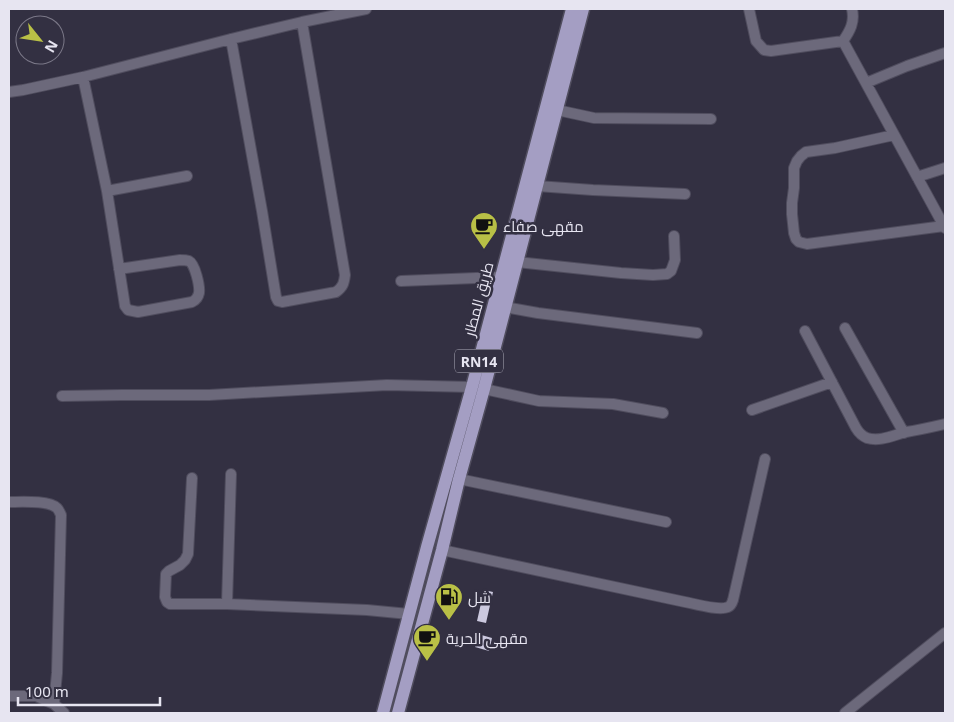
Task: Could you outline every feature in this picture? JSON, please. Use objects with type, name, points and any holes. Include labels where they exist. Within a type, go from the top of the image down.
[{"type":"main road","name":"طريق المطار","points":[[398,713],[442,550],[501,277],[572,9]]},
{"type":"main road","name":"طريق المطار","points":[[383,713],[409,614],[478,388],[505,307],[583,9]]},
{"type":"street","points":[[9,92],[83,77],[231,39],[366,9]]},
{"type":"street","points":[[749,9],[756,41],[764,50],[771,51],[842,41],[853,21],[852,9]]},
{"type":"street","points":[[231,39],[276,297],[278,301],[282,302],[336,292],[344,284],[345,275],[302,22]]},
{"type":"street","points":[[842,41],[894,135],[916,177],[944,227],[807,244],[799,242],[794,233],[792,203],[794,168],[801,156],[806,152],[835,148],[894,135]]},
{"type":"street","points":[[866,84],[907,66],[945,53]]},
{"type":"street","points":[[83,77],[107,191],[118,269],[124,303],[128,310],[138,312],[192,302],[196,300],[200,291],[194,268],[186,260],[118,269]]},
{"type":"street","points":[[557,110],[594,118],[711,120]]},
{"type":"street","points":[[916,177],[945,168]]},
{"type":"street","points":[[107,191],[187,176]]},
{"type":"street","points":[[537,186],[685,194]]},
{"type":"street","points":[[517,262],[621,273],[666,274],[671,271],[675,260],[674,236]]},
{"type":"street","points":[[401,281],[501,277]]},
{"type":"street","points":[[505,307],[538,313],[697,333]]},
{"type":"street","points":[[845,328],[904,433]]},
{"type":"street","points":[[805,331],[860,434],[865,438],[883,439],[945,424]]},
{"type":"street","points":[[752,410],[832,382]]},
{"type":"street","points":[[62,396],[208,395],[387,386],[478,388],[539,401],[613,404],[663,413]]},
{"type":"street","points":[[442,550],[685,602],[728,608],[733,600],[765,459]]},
{"type":"street","points":[[227,604],[232,474]]},
{"type":"street","points":[[192,478],[188,554],[180,565],[166,574],[165,597],[170,604],[227,604],[409,614]]},
{"type":"street","points":[[459,478],[666,522]]},
{"type":"street","points":[[9,502],[44,503],[58,509],[61,515],[57,673],[54,704]]},
{"type":"street","points":[[845,713],[945,633]]},
{"type":"street","points":[[9,696],[36,696],[54,704],[64,713]]},
{"type":"building","points":[[484,590],[493,592],[486,623],[477,621]]},
{"type":"building","points":[[478,634],[492,638],[489,651],[475,647]]},
{"type":"place","name":"مقهى صفاء","points":[[484,250]]},
{"type":"place","name":"شل","points":[[449,621]]},
{"type":"place","name":"مقهى الحرية","points":[[427,662]]}]
